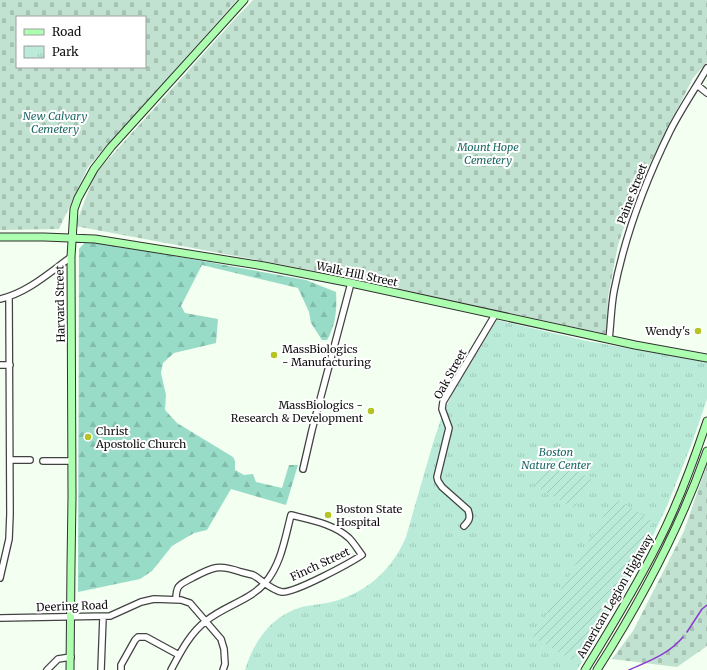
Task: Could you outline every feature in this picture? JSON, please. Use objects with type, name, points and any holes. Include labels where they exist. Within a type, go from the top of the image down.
[{"type":"main road","name":"Harvard Street","points":[[70,670],[72,461],[70,257],[74,209],[78,198],[94,169],[131,124],[244,0]]},
{"type":"main road","name":"Walk Hill Street","points":[[0,237],[44,236],[95,239],[264,266],[351,283],[609,339],[707,358]]},
{"type":"main road","name":"American Legion Highway","points":[[585,670],[624,607],[659,542],[685,482],[707,422]]},
{"type":"main road","name":"American Legion Highway","points":[[597,670],[647,586],[671,538],[698,477],[707,451]]},
{"type":"street","name":"Paine Street","points":[[609,339],[614,292],[624,245],[636,211],[652,168],[667,137],[707,68]]},
{"type":"street","points":[[697,85],[707,93]]},
{"type":"street","points":[[0,299],[9,297],[32,285],[70,257]]},
{"type":"street","points":[[303,469],[351,283]]},
{"type":"street","points":[[0,578],[9,540],[10,514],[9,297]]},
{"type":"street","name":"Oak Street","points":[[464,526],[469,521],[470,516],[468,510],[442,488],[437,477],[449,428],[442,409],[443,402],[495,315]]},
{"type":"street","points":[[0,365],[10,365]]},
{"type":"street","points":[[10,460],[30,460]]},
{"type":"street","points":[[43,461],[72,461]]},
{"type":"street","name":"Finch Street","points":[[176,600],[176,591],[178,587],[218,566],[252,575],[265,584],[284,592],[342,568],[362,555],[348,538],[333,528],[292,515],[277,564],[265,584]]},
{"type":"street","points":[[171,670],[188,640],[206,621],[243,600],[265,584]]},
{"type":"street","name":"Deering Road","points":[[0,618],[103,617],[110,616],[147,600],[176,600],[190,603],[221,638],[224,649],[225,664],[222,670]]},
{"type":"street","points":[[101,670],[103,617]]},
{"type":"street","points":[[121,670],[121,666],[138,637],[146,637],[179,655]]},
{"type":"street","points":[[47,670],[58,659],[71,657]]},
{"type":"green space","name":"New Calvary Cemetery","points":[[0,0],[237,0],[88,167],[59,229],[0,230]]},
{"type":"green space","name":"Mount Hope Cemetery","points":[[253,0],[707,0],[707,62],[693,78],[636,191],[618,245],[608,297],[607,327],[605,334],[337,275],[75,226],[95,174]]},
{"type":"green space","points":[[87,240],[306,280],[336,292],[336,304],[334,322],[330,334],[327,340],[322,340],[311,323],[309,312],[298,288],[202,265],[181,306],[185,313],[218,319],[216,343],[174,353],[163,363],[161,373],[166,395],[165,410],[177,423],[233,457],[235,461],[235,470],[244,475],[253,474],[256,482],[282,488],[289,465],[298,465],[286,505],[231,489],[207,530],[194,533],[172,546],[152,571],[140,579],[78,592],[79,249]]},
{"type":"green space","name":"Boston Nature Center","points":[[497,320],[587,341],[707,362],[707,399],[692,443],[667,506],[637,569],[577,670],[245,670],[253,649],[265,631],[281,617],[302,607],[332,602],[352,595],[372,583],[395,558],[406,537],[443,413],[455,389]]},
{"type":"green space","points":[[550,455],[591,479],[574,508],[533,485]]},
{"type":"green space","points":[[707,464],[707,646],[677,667],[612,659],[633,631],[684,531]]},
{"type":"green space","points":[[614,498],[653,521],[572,660],[533,637]]},
{"type":"waterway","points":[[687,632],[702,609],[707,605]]},
{"type":"waterway","points":[[629,670],[665,653],[683,637]]},
{"type":"place","name":"Wendy's","points":[[698,331]]},
{"type":"place","name":"MassBiologics - Manufacturing","points":[[274,355]]},
{"type":"place","name":"MassBiologics - Research & Development","points":[[371,411]]},
{"type":"place","name":"Christ Apostolic Church","points":[[88,437]]},
{"type":"place","name":"Boston State Hospital","points":[[328,515]]}]
